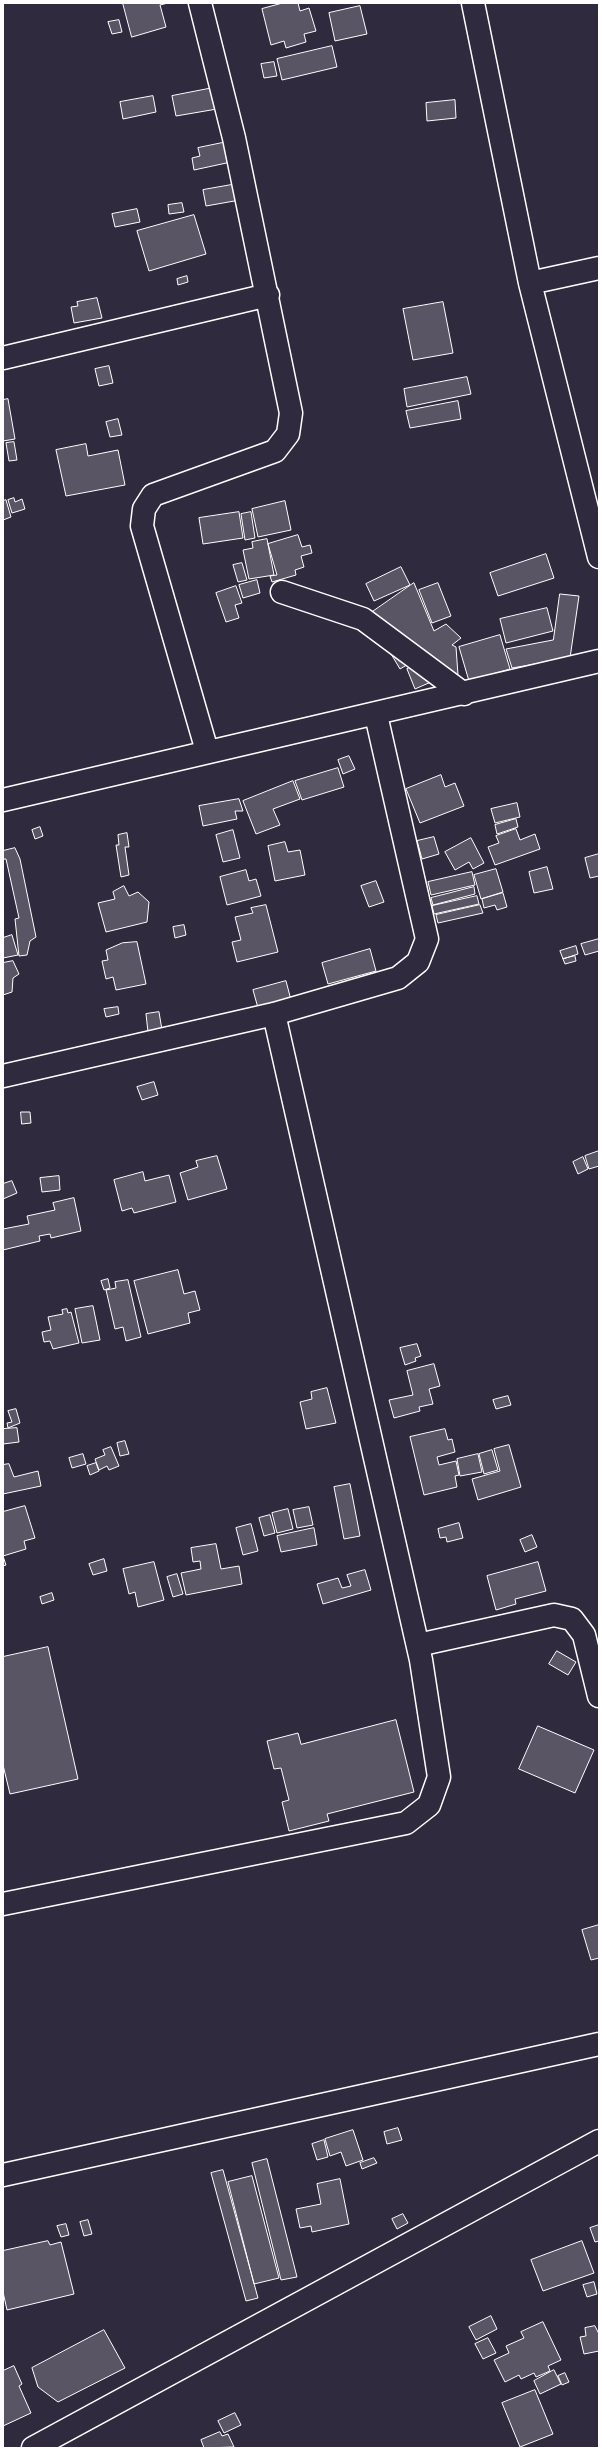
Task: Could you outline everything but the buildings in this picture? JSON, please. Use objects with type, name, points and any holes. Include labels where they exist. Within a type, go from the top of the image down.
[{"type":"street","points":[[200,3],[234,138],[268,295],[291,413],[288,434],[275,451],[153,494],[144,510],[142,526],[207,751]]},
{"type":"street","points":[[473,3],[530,283],[599,557]]},
{"type":"street","points":[[530,283],[599,268]]},
{"type":"street","points":[[3,358],[268,295]]},
{"type":"street","points":[[282,592],[363,619],[464,694]]},
{"type":"street","points":[[3,800],[207,751],[376,715],[599,661]]},
{"type":"street","points":[[3,1076],[274,1014],[398,978],[418,962],[427,939],[376,715]]},
{"type":"street","points":[[3,1904],[406,1823],[429,1805],[439,1777],[418,1645],[274,1014]]},
{"type":"street","points":[[418,1645],[554,1615],[572,1618],[584,1635],[599,1696]]},
{"type":"street","points":[[3,2175],[599,2044]]},
{"type":"street","points":[[35,2447],[599,2141]]}]
